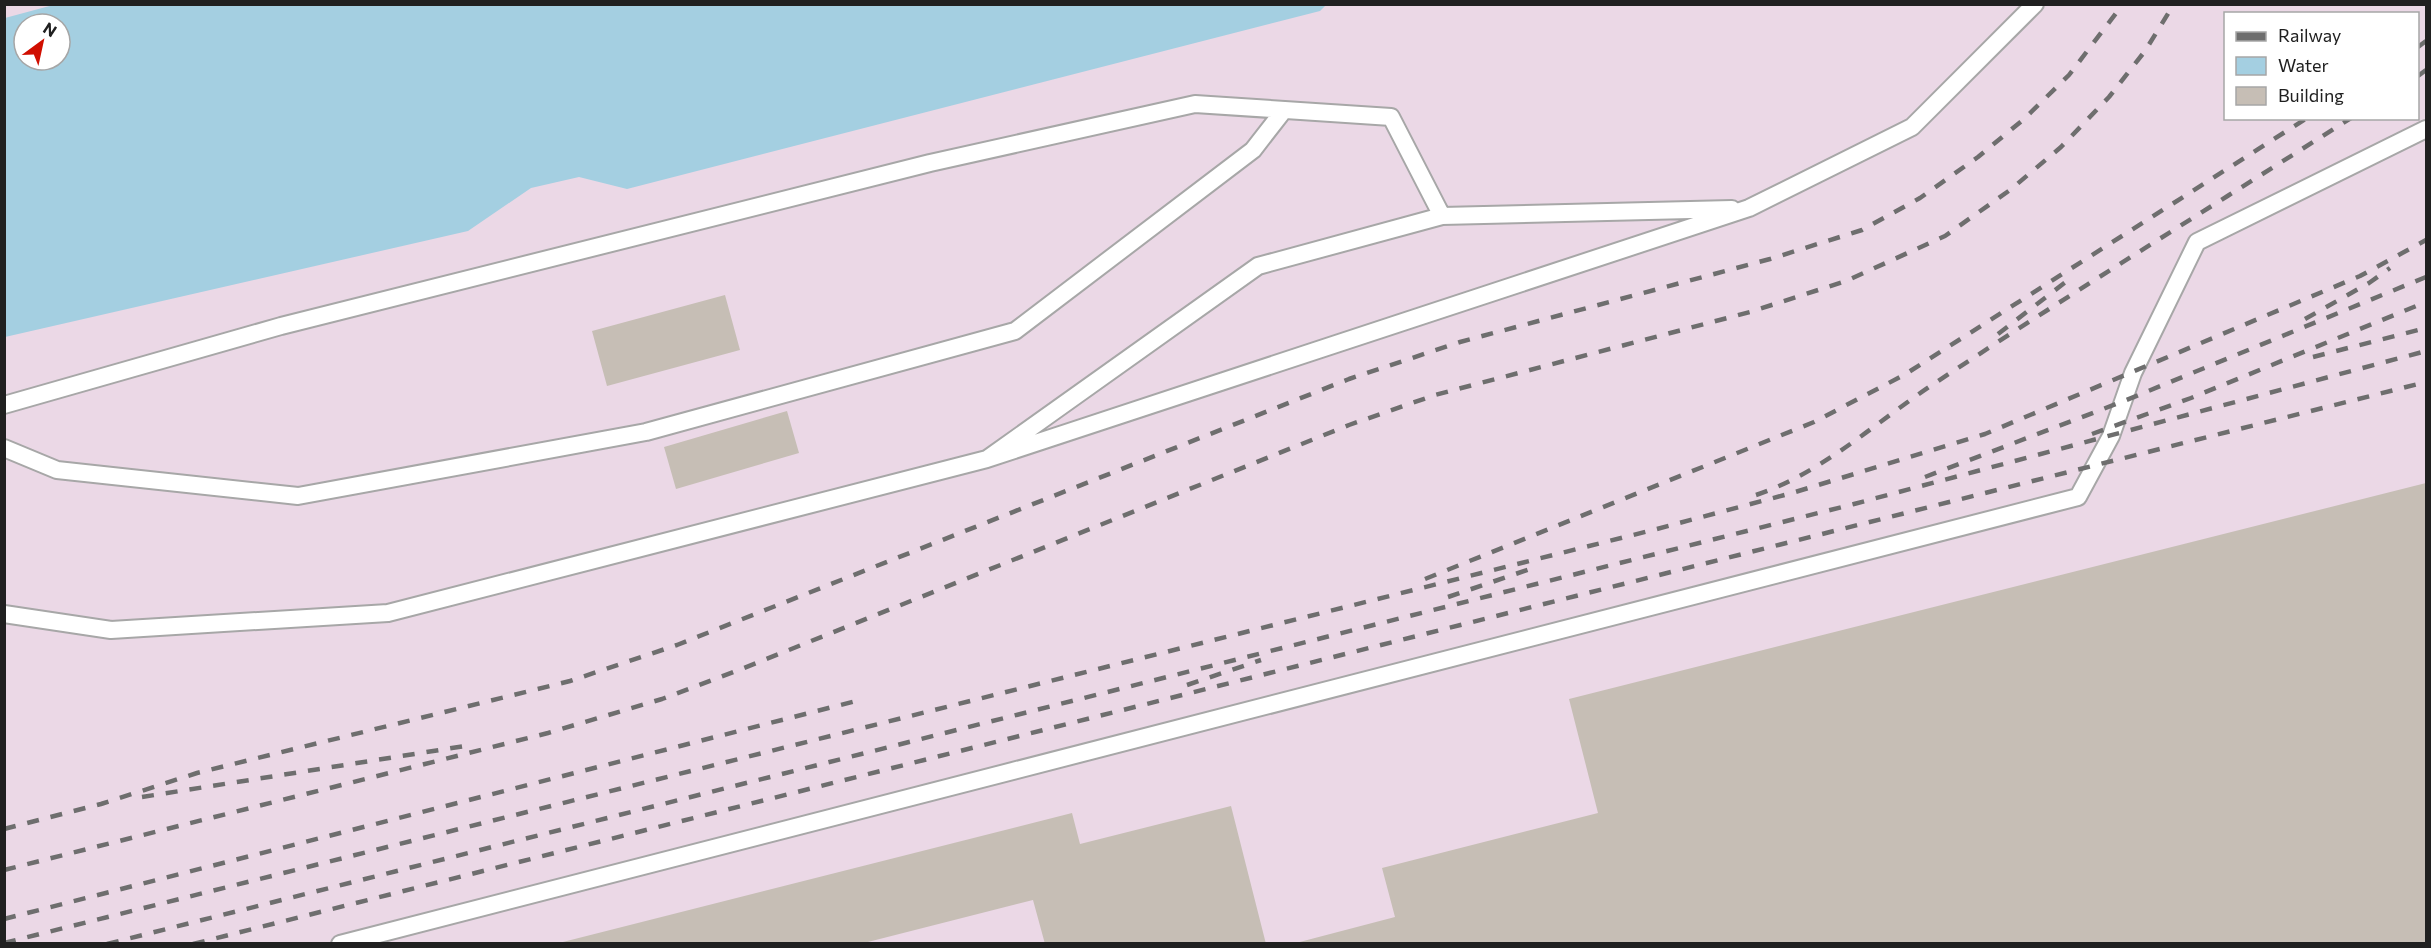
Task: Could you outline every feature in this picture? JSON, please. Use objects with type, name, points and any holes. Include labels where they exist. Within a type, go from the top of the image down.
[{"type":"lane","points":[[4,614],[111,630],[388,613],[987,459],[1749,208],[1912,127],[2036,4]]},
{"type":"lane","points":[[4,405],[282,326],[930,163],[1195,104],[1391,117],[1442,216]]},
{"type":"lane","points":[[4,448],[57,470],[297,495],[657,429],[1015,331],[1253,150],[1284,110]]},
{"type":"lane","points":[[340,944],[2078,497],[2111,436],[2133,373],[2197,242],[2427,129]]},
{"type":"lane","points":[[987,459],[1258,266],[1442,216],[1749,208]]},
{"type":"shaded area","points":[[5,5],[2426,5],[2426,943],[5,943]]},
{"type":"water","points":[[57,4],[1326,4],[1320,11],[627,189],[579,177],[531,188],[468,231],[5,337],[5,18],[12,16],[12,72],[72,72],[72,12],[27,12]]},
{"type":"building","points":[[725,295],[740,350],[607,386],[592,331]]},
{"type":"building","points":[[787,411],[799,453],[676,489],[664,447]]},
{"type":"building","points":[[2426,483],[2426,944],[1292,944],[1395,917],[1382,868],[1598,813],[1569,699]]},
{"type":"building","points":[[1231,806],[1266,944],[1045,944],[1033,900],[860,944],[555,944],[1072,813],[1080,844]]},
{"type":"railway","points":[[4,829],[101,804],[197,773],[570,681],[677,645],[1349,379],[1460,342],[1770,259],[1862,230],[1920,198],[1978,157],[2024,119],[2069,75],[2123,4]]},
{"type":"railway","points":[[4,870],[548,733],[662,699],[1349,425],[1435,395],[1750,312],[1846,281],[1945,236],[2010,190],[2061,147],[2109,97],[2145,51],[2174,4]]},
{"type":"railway","points":[[2419,46],[2426,41]]},
{"type":"railway","points":[[2419,75],[2426,70]]},
{"type":"railway","points":[[1425,579],[1814,422],[1904,375],[2304,120]]},
{"type":"railway","points":[[1756,495],[1780,486],[1826,461],[1932,385],[1984,351],[2348,120]]},
{"type":"railway","points":[[4,943],[1653,530],[1792,493],[1985,434],[2360,276],[2426,240]]},
{"type":"railway","points":[[2305,319],[2369,283],[2390,268]]},
{"type":"railway","points":[[1925,477],[2124,401],[2426,277]]},
{"type":"railway","points":[[1998,334],[2067,281]]},
{"type":"railway","points":[[2092,434],[2191,398],[2426,302]]},
{"type":"railway","points":[[2313,357],[2426,328]]},
{"type":"railway","points":[[107,944],[1854,504],[2426,351]]},
{"type":"railway","points":[[193,944],[2426,382]]},
{"type":"railway","points":[[1448,597],[1533,568]]},
{"type":"railway","points":[[1187,685],[1261,660]]},
{"type":"railway","points":[[4,919],[856,701]]},
{"type":"railway","points":[[142,797],[465,746]]}]
